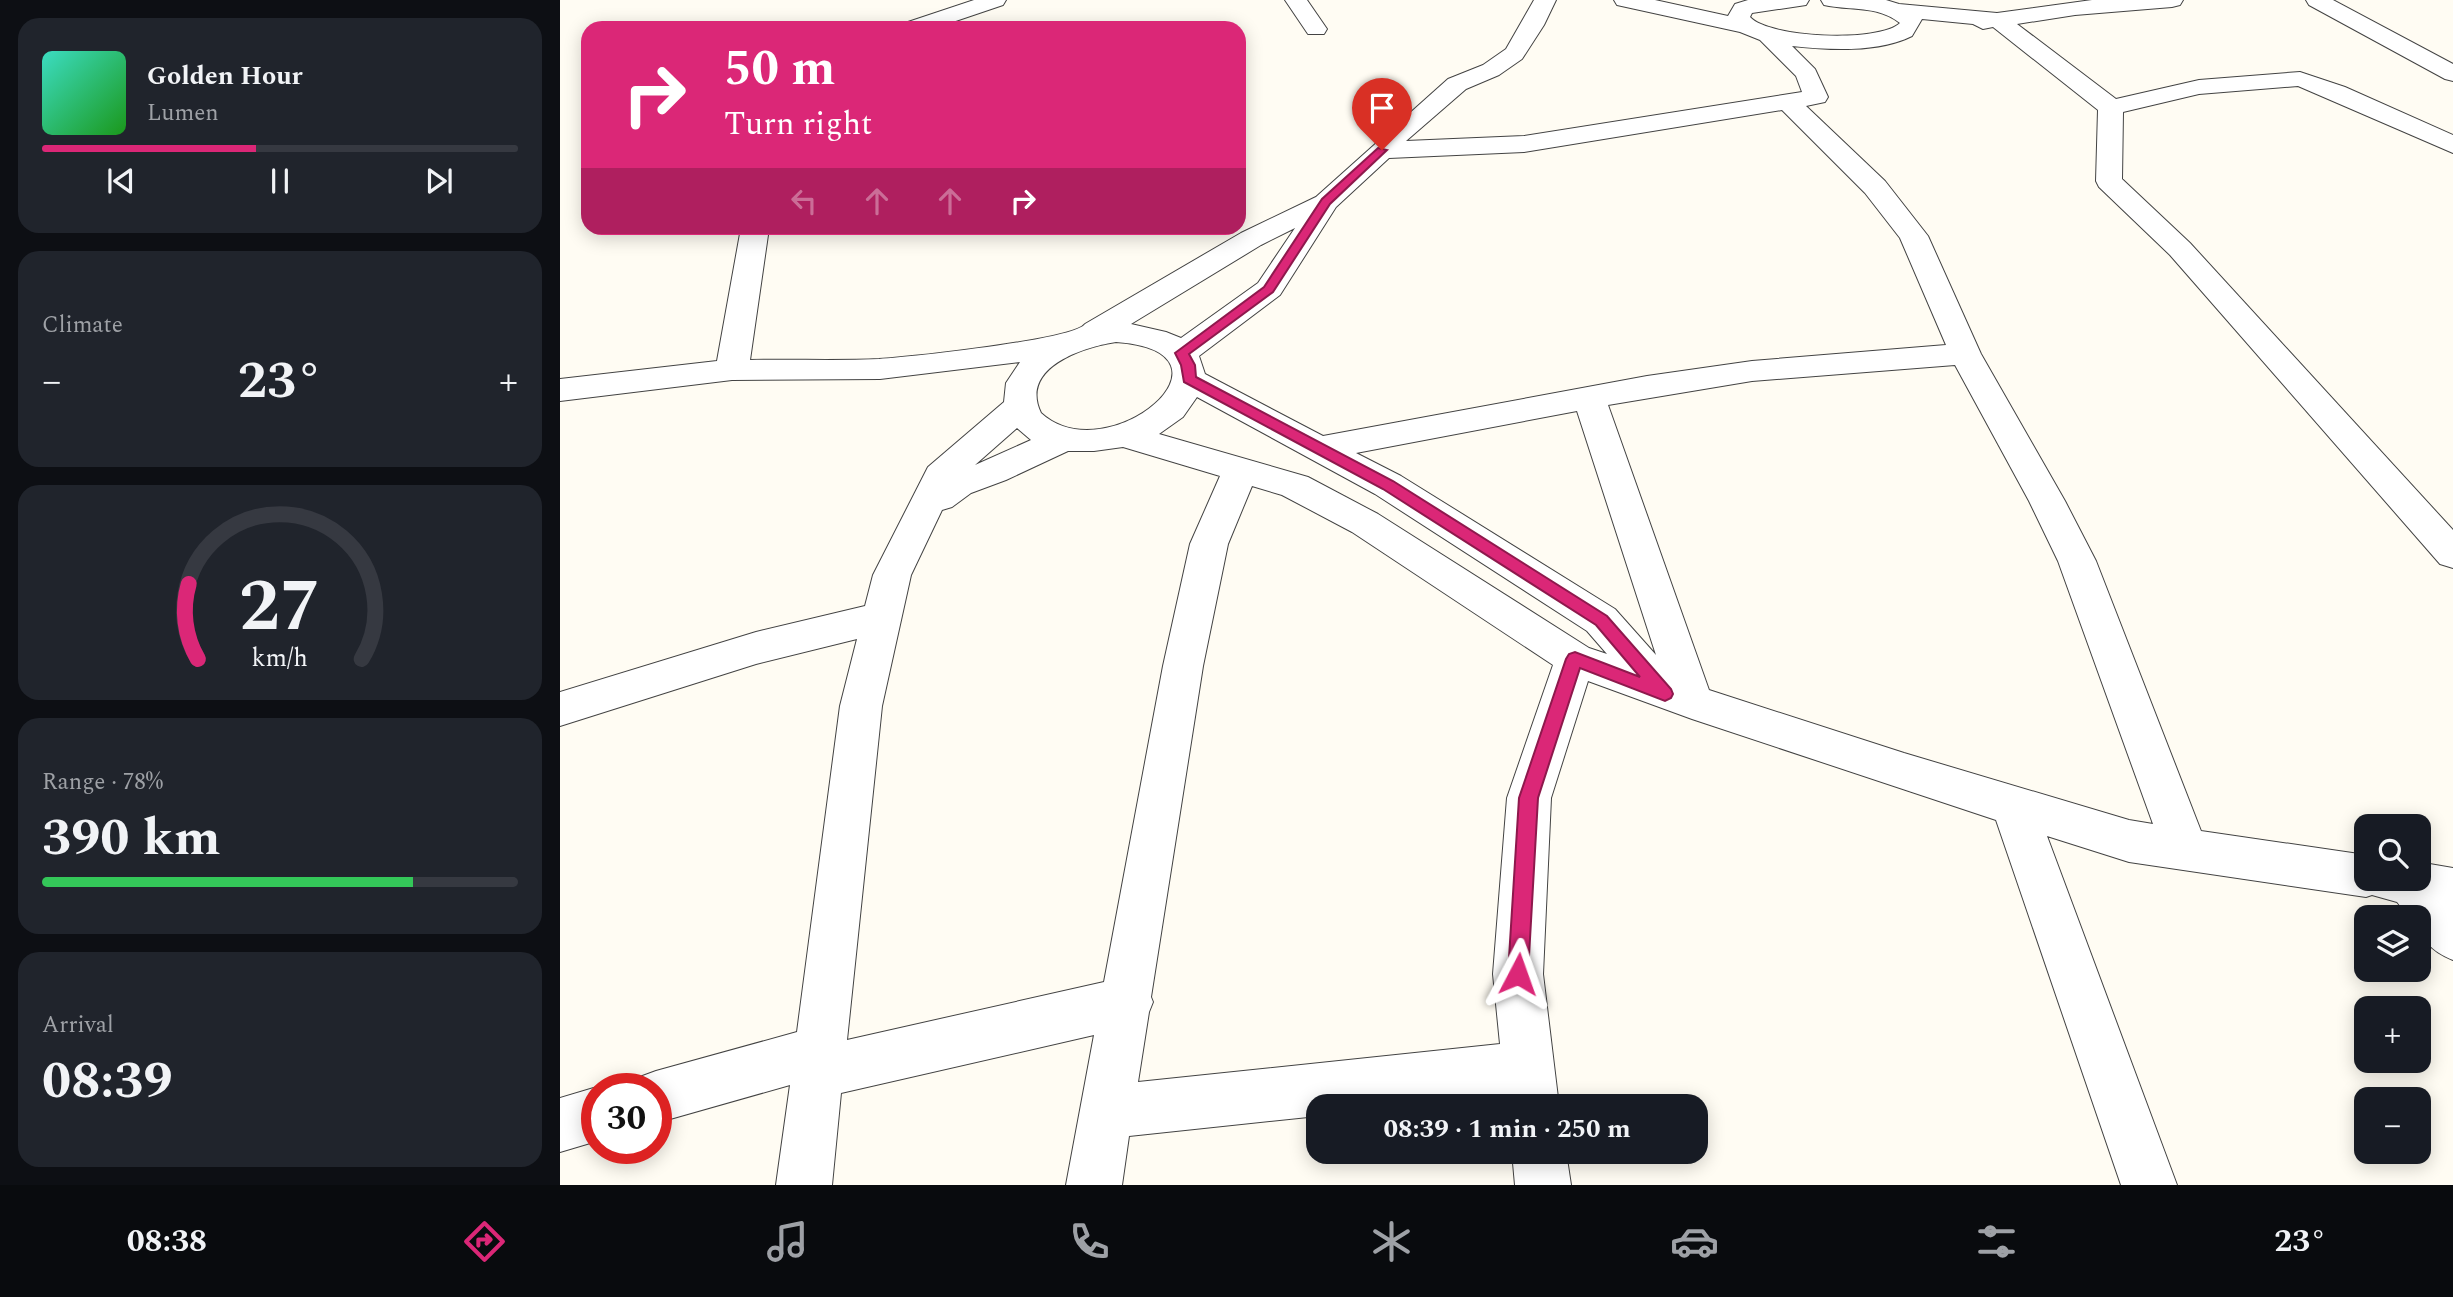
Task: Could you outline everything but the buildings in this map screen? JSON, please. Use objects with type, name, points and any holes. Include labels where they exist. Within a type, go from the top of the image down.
[{"type":"street","points":[[934,21],[995,0]]},
{"type":"street","points":[[1296,0],[1316,29]]},
{"type":"street","points":[[1020,396],[1028,420],[1063,439],[1082,441],[1124,435],[1149,425],[1170,412],[1183,396],[1185,366],[1269,289],[1326,202],[1457,84],[1491,70],[1514,54],[1545,0]]},
{"type":"street","points":[[1625,0],[1689,16],[1752,23],[1800,40],[1829,42],[1884,38],[1903,32],[2075,8],[2172,0]]},
{"type":"street","points":[[1752,23],[1761,3],[1798,0]]},
{"type":"street","points":[[1832,0],[1880,5],[1903,13],[1912,21],[1903,32]]},
{"type":"street","points":[[2317,0],[2453,74]]},
{"type":"street","points":[[1894,10],[1998,20],[2111,108]]},
{"type":"street","points":[[1752,23],[1798,88],[1914,236],[1965,354],[2047,501],[2077,561],[2185,849]]},
{"type":"street","points":[[1382,150],[1524,144],[1798,88],[1829,42]]},
{"type":"street","points":[[2111,108],[2199,87],[2300,79],[2336,92],[2453,145]]},
{"type":"street","points":[[2111,108],[2109,181],[2180,249],[2453,554]]},
{"type":"street","points":[[804,1185],[861,706],[892,575],[940,476],[1020,396],[1028,371],[1251,239],[1326,202]]},
{"type":"street","points":[[733,370],[754,235]]},
{"type":"street","points":[[560,390],[733,370],[880,369],[1074,342],[1116,332],[1143,333],[1166,341],[1185,366],[1319,448],[1388,485],[1601,620],[1678,698]]},
{"type":"street","points":[[1319,448],[1588,398],[1752,371],[1965,354]]},
{"type":"street","points":[[880,369],[1020,396]]},
{"type":"street","points":[[1588,398],[1678,698]]},
{"type":"street","points":[[1124,435],[1295,486],[1365,523],[1575,659],[1678,698],[2129,841],[2354,874]]},
{"type":"street","points":[[923,509],[958,484],[994,471],[1063,439]]},
{"type":"street","points":[[1094,1185],[1128,1002],[1183,666],[1209,544],[1240,471]]},
{"type":"street","points":[[560,709],[755,648],[881,618]]},
{"type":"street","points":[[1107,1112],[1531,1086],[1518,974],[1529,798],[1575,659]]},
{"type":"street","points":[[2012,805],[2150,1185]]},
{"type":"street","points":[[2421,891],[2453,937]]},
{"type":"street","points":[[672,1093],[819,1061],[1128,1002]]},
{"type":"street","points":[[560,1125],[581,1119]]},
{"type":"street","points":[[1540,1164],[1543,1185]]},
{"type":"route","points":[[1382,150],[1326,202],[1269,289],[1182,353],[1188,365],[1189,379],[1388,485],[1601,620],[1665,694],[1575,659],[1529,798],[1518,974]]}]
